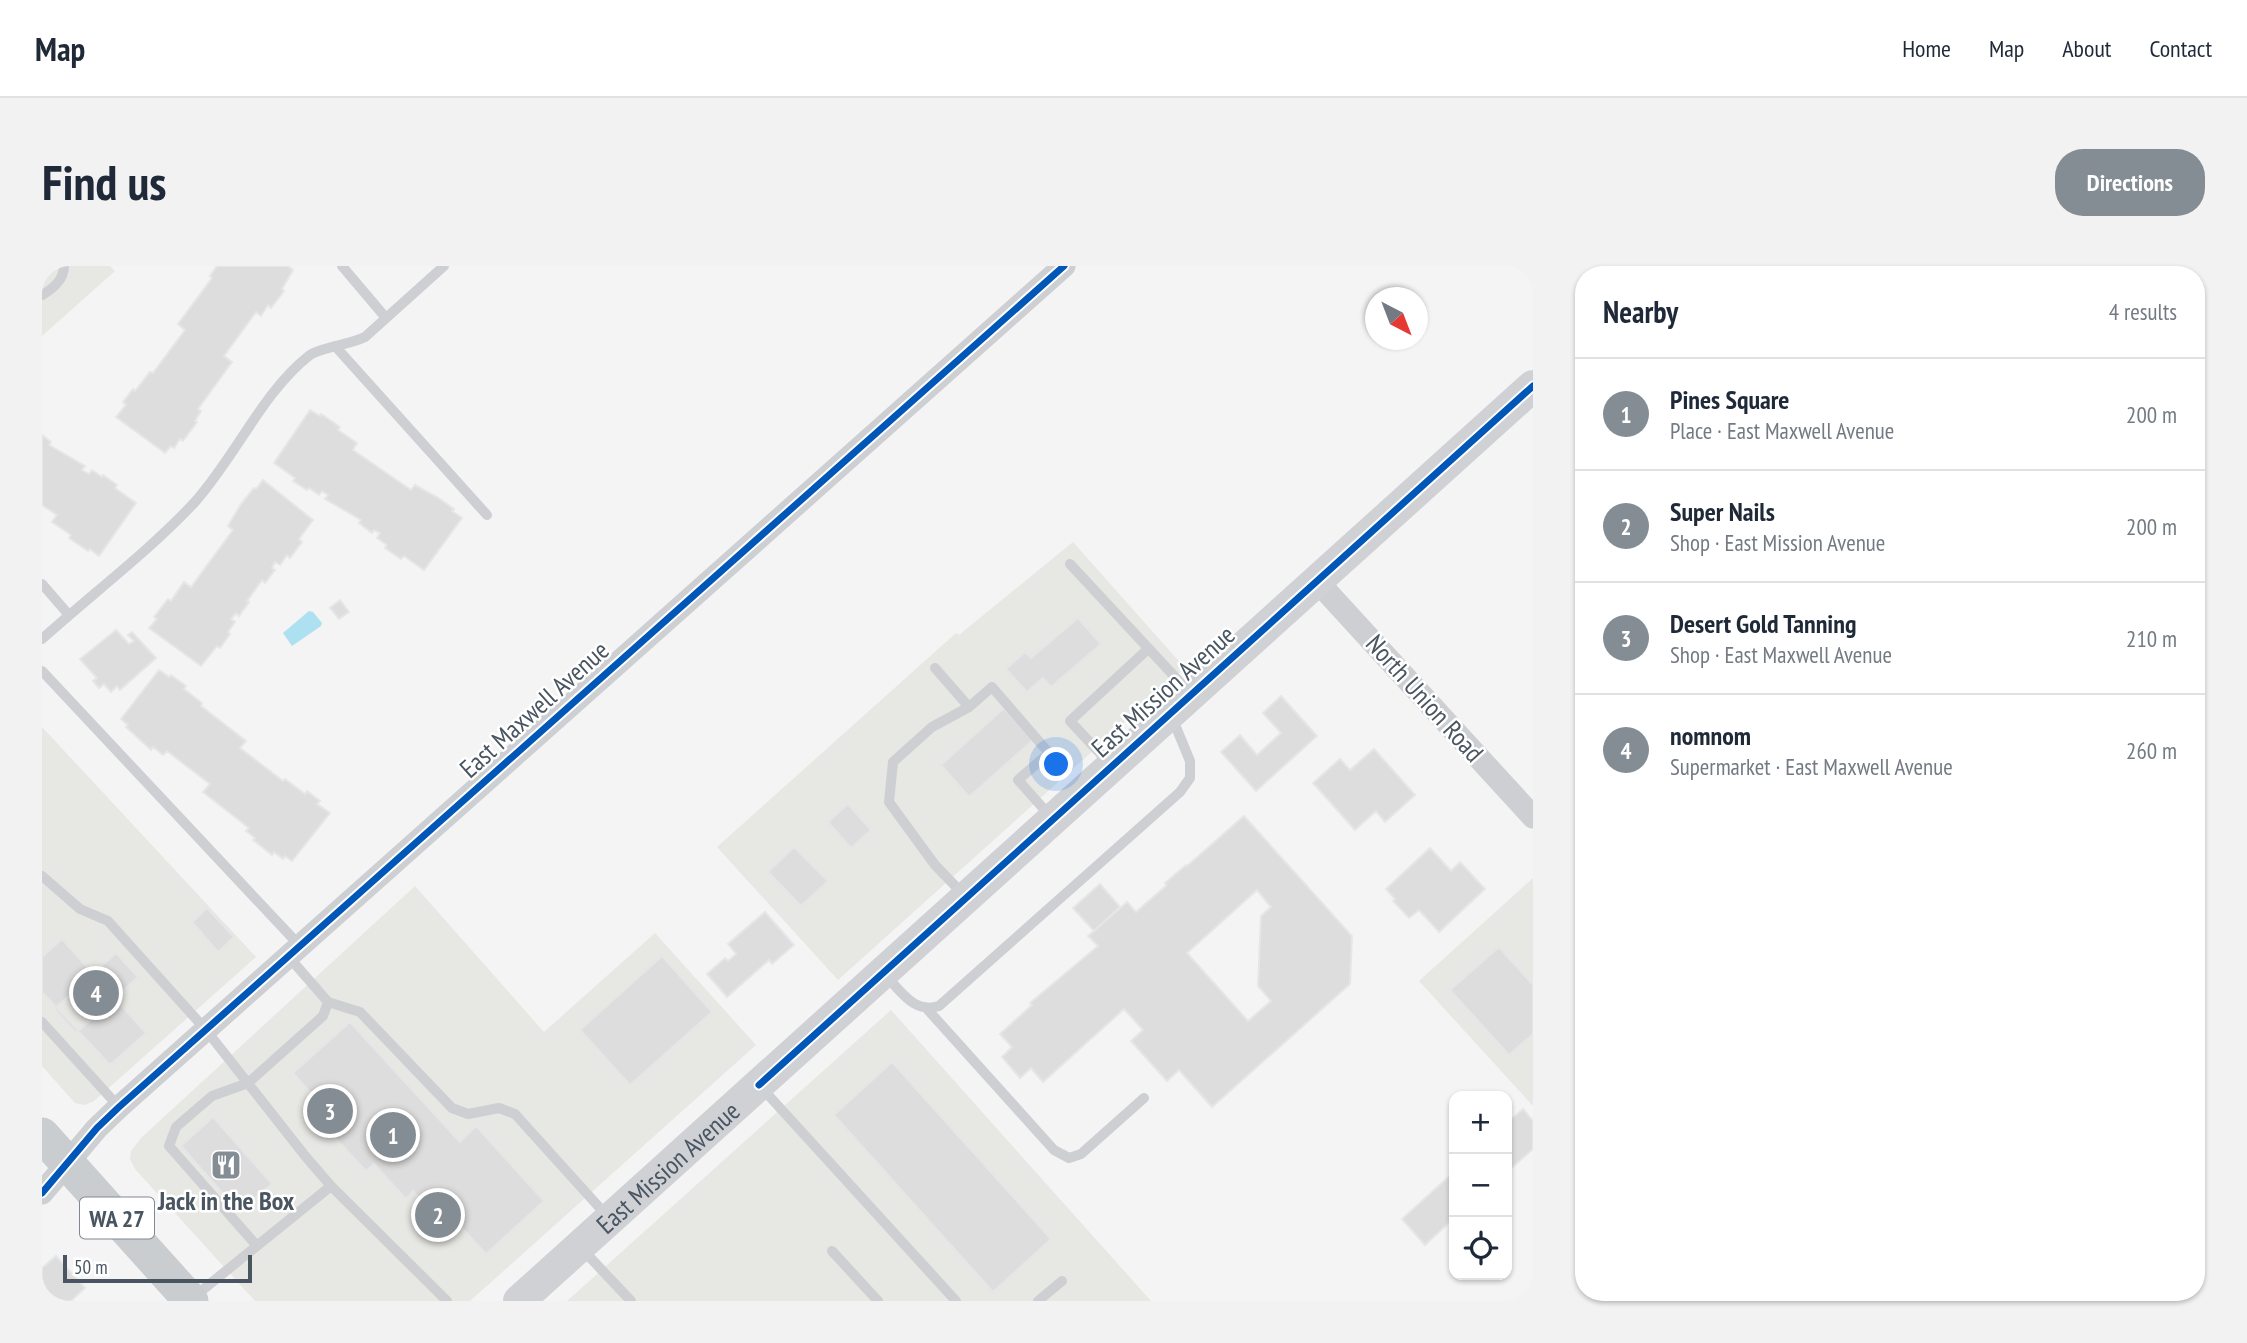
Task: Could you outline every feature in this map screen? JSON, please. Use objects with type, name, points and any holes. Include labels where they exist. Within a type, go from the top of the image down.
[{"type":"main road","name":"WA 27","points":[[42,1135],[191,1300]]},
{"type":"street","name":"East Maxwell Avenue","points":[[42,1193],[97,1128],[119,1107],[1064,266]]},
{"type":"street","name":"East Mission Avenue","points":[[519,1301],[1533,386]]},
{"type":"street","name":"North Union Road","points":[[1317,580],[1533,817]]},
{"type":"lane","points":[[42,295],[58,283],[64,266]]},
{"type":"lane","points":[[342,266],[386,318]]},
{"type":"lane","points":[[42,639],[195,501],[286,377],[312,353],[351,344],[365,337],[444,266]]},
{"type":"lane","points":[[335,346],[487,515]]},
{"type":"lane","points":[[928,1010],[939,1006],[1180,792],[1190,778],[1181,703],[1149,649],[1070,564]]},
{"type":"lane","points":[[42,584],[69,615]]},
{"type":"lane","points":[[1112,766],[1070,721],[1149,649]]},
{"type":"lane","points":[[935,668],[969,707]]},
{"type":"lane","points":[[42,671],[294,951],[328,1002],[360,1012],[452,1108],[468,1114],[499,1108],[515,1114],[610,1219]]},
{"type":"lane","points":[[967,897],[935,865],[888,802],[893,762],[932,727],[969,707],[992,687],[1049,753],[1018,780],[1053,819]]},
{"type":"lane","points":[[42,876],[80,909],[108,921],[206,1030],[331,1186],[447,1301]]},
{"type":"lane","points":[[883,973],[915,1005],[928,1010],[1054,1150],[1069,1158],[1081,1154],[1144,1098]]},
{"type":"lane","points":[[257,1246],[169,1146],[176,1127],[212,1096],[248,1083],[323,1016],[328,1002]]},
{"type":"lane","points":[[42,1022],[119,1107]]},
{"type":"lane","points":[[758,1085],[956,1301]]},
{"type":"lane","points":[[191,1300],[331,1186]]},
{"type":"lane","points":[[580,1247],[631,1301]]},
{"type":"lane","points":[[832,1251],[878,1301]]},
{"type":"lane","points":[[1038,1301],[1062,1281]]},
{"type":"shaded area","points":[[42,266],[110,266],[115,271],[42,336]]},
{"type":"shaded area","points":[[1073,542],[1185,668],[838,980],[717,847],[956,633],[959,635]]},
{"type":"shaded area","points":[[42,727],[256,957],[94,1101],[85,1105],[75,1103],[42,1066]]},
{"type":"shaded area","points":[[1533,878],[1533,1106],[1419,981]]},
{"type":"shaded area","points":[[415,886],[544,1032],[655,933],[756,1045],[470,1301],[255,1301],[135,1169],[130,1159],[131,1151],[141,1138]]},
{"type":"shaded area","points":[[891,1010],[1151,1301],[567,1301]]},
{"type":"water","points":[[309,611],[322,623],[321,626],[292,646],[283,633]]},
{"type":"building","points":[[217,266],[288,266],[293,270],[282,289],[284,291],[271,308],[268,305],[261,316],[256,312],[224,356],[232,362],[198,409],[201,411],[195,421],[197,422],[183,441],[180,439],[174,448],[171,446],[165,453],[116,417],[126,405],[123,402],[133,389],[135,391],[150,372],[153,373],[185,330],[178,324],[212,278],[210,276]]},
{"type":"building","points":[[310,410],[340,427],[338,430],[357,443],[353,450],[411,490],[415,485],[437,497],[462,518],[424,570],[404,556],[401,559],[385,548],[387,545],[377,538],[380,533],[374,530],[372,533],[359,523],[361,520],[325,499],[328,495],[322,491],[319,495],[309,488],[307,490],[274,463]]},
{"type":"building","points":[[42,435],[51,442],[49,445],[85,466],[82,470],[89,474],[92,470],[102,477],[103,475],[117,485],[115,488],[136,503],[99,556],[69,538],[71,535],[52,522],[57,515],[42,505]]},
{"type":"building","points":[[263,480],[313,520],[299,539],[302,542],[290,558],[287,555],[280,565],[275,562],[272,568],[275,570],[265,583],[262,580],[239,616],[236,613],[231,619],[235,622],[228,632],[230,634],[201,666],[149,628],[157,619],[154,617],[168,599],[171,601],[184,582],[191,587],[233,530],[228,526],[241,504]]},
{"type":"building","points":[[340,600],[349,612],[339,619],[330,608]]},
{"type":"building","points":[[1078,618],[1101,644],[1051,687],[1043,678],[1027,692],[1006,669],[1025,652],[1031,658]]},
{"type":"building","points":[[116,630],[129,644],[134,641],[128,635],[132,632],[156,658],[120,690],[117,686],[111,692],[104,684],[99,688],[93,681],[97,678],[80,659]]},
{"type":"building","points":[[159,670],[186,686],[184,689],[202,703],[201,706],[246,741],[240,748],[283,781],[285,779],[305,794],[307,791],[320,801],[317,804],[330,813],[292,861],[285,856],[283,859],[274,852],[272,855],[253,840],[255,838],[246,831],[249,828],[203,792],[210,784],[167,751],[163,755],[153,747],[151,750],[126,727],[128,725],[121,719]]},
{"type":"building","points":[[1281,696],[1317,736],[1256,791],[1221,752],[1240,735],[1257,755],[1281,733],[1263,713]]},
{"type":"building","points":[[1004,708],[1033,740],[969,797],[941,765]]},
{"type":"building","points":[[1374,749],[1415,795],[1385,822],[1376,811],[1355,830],[1313,783],[1340,759],[1350,770]]},
{"type":"building","points":[[848,804],[871,830],[851,848],[828,822]]},
{"type":"building","points":[[1244,816],[1352,936],[1350,984],[1212,1107],[1179,1070],[1167,1081],[1131,1041],[1143,1030],[1124,1009],[1043,1082],[1031,1068],[1020,1078],[1002,1057],[1012,1047],[1000,1034],[1032,1005],[1030,1003],[1098,946],[1088,936],[1127,902],[1136,912],[1167,885],[1165,883]],"holes":[[[1257,890],[1271,907],[1261,916],[1258,986],[1271,1001],[1248,1021],[1187,953]]]},
{"type":"building","points":[[794,847],[828,881],[801,906],[768,872]]},
{"type":"building","points":[[1430,848],[1451,871],[1460,862],[1485,889],[1439,932],[1419,910],[1409,918],[1386,889]]},
{"type":"building","points":[[1100,884],[1120,907],[1094,931],[1073,908]]},
{"type":"building","points":[[207,908],[234,937],[218,952],[192,922]]},
{"type":"building","points":[[765,912],[794,945],[772,964],[769,960],[727,997],[707,974],[725,958],[728,961],[736,954],[728,944]]},
{"type":"building","points":[[62,939],[146,1033],[110,1065],[42,992],[42,957]]},
{"type":"building","points":[[1499,947],[1533,985],[1533,1034],[1509,1055],[1450,990]]},
{"type":"building","points":[[116,953],[138,977],[76,1033],[54,1009]]},
{"type":"building","points":[[662,956],[712,1012],[630,1085],[580,1030]]},
{"type":"building","points":[[350,1022],[460,1142],[476,1126],[544,1201],[486,1254],[453,1218],[444,1225],[413,1191],[406,1199],[374,1164],[366,1171],[326,1128],[335,1120],[293,1073]]},
{"type":"building","points":[[892,1062],[1051,1239],[993,1292],[834,1115]]},
{"type":"building","points":[[1523,1109],[1533,1121],[1533,1149],[1512,1168],[1512,1154],[1512,1119]]},
{"type":"building","name":"Jack in the Box","points":[[213,1117],[272,1184],[239,1212],[181,1146]]},
{"type":"building","points":[[1449,1177],[1449,1223],[1425,1245],[1402,1219]]},
{"type":"building","points":[[56,1256],[85,1288],[71,1301],[42,1301],[42,1268]]},
{"type":"cycle path","points":[[42,1193],[97,1128],[119,1107],[1064,266]]},
{"type":"cycle path","points":[[759,1085],[1533,386]]},
{"type":"place","name":"nomnom","points":[[96,993]]},
{"type":"place","name":"Desert Gold Tanning","points":[[330,1111]]},
{"type":"place","name":"Pines Square","points":[[393,1135]]},
{"type":"place","name":"Jack in the Box","points":[[226,1165]]},
{"type":"place","name":"Super Nails","points":[[438,1215]]}]
